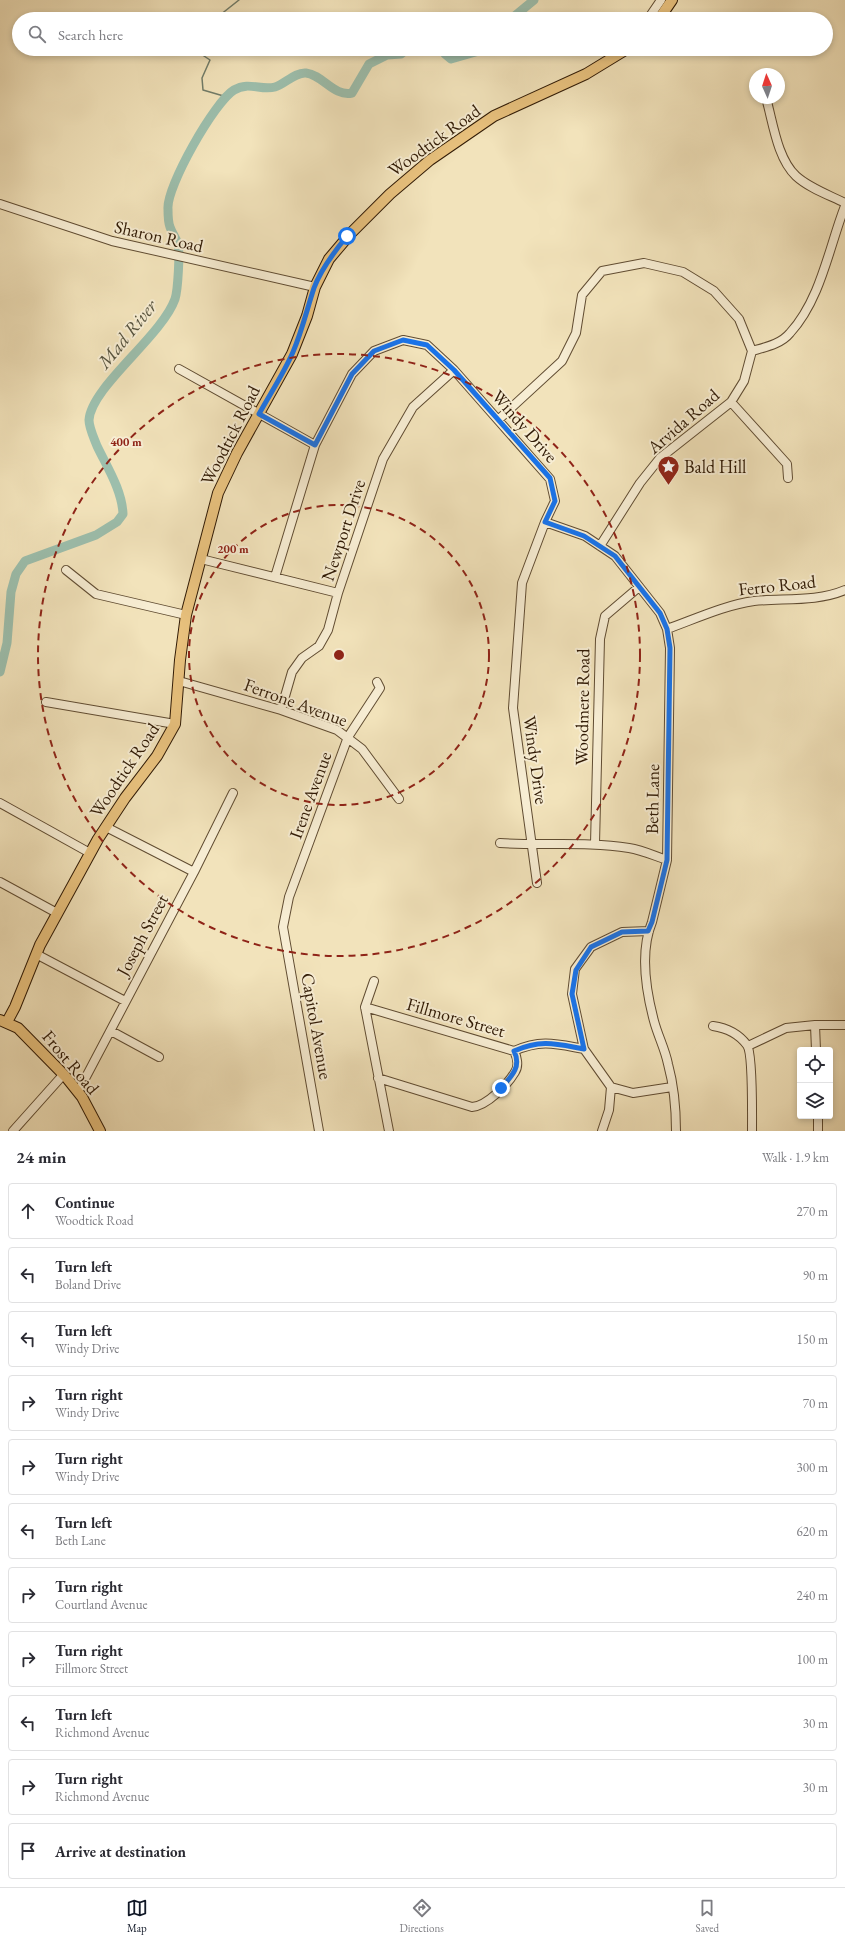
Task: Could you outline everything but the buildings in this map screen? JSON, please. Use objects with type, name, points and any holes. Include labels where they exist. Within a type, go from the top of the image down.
[{"type":"main road","points":[[663,12],[672,0]]},
{"type":"main road","name":"Woodtick Road","points":[[3,1021],[15,1007],[36,954],[106,826],[157,756],[175,724],[186,615],[218,493],[237,453],[292,354],[307,316],[315,287],[329,259],[351,232],[390,194],[430,160],[494,116],[586,74],[616,56]]},
{"type":"main road","name":"Frost Road","points":[[3,1021],[18,1028],[63,1074],[78,1092],[100,1131]]},
{"type":"street","points":[[653,12],[661,0]]},
{"type":"street","points":[[768,104],[779,145],[787,166],[797,176],[845,203]]},
{"type":"street","name":"Sharon Road","points":[[0,204],[91,236],[184,259],[315,287]]},
{"type":"street","points":[[498,420],[562,362],[576,333],[582,295],[602,271],[644,263],[683,272],[714,291],[739,319],[752,352],[774,345],[790,334],[805,311],[819,283],[845,206]]},
{"type":"street","name":"Windy Drive","points":[[275,577],[315,445],[352,374],[374,351],[403,340],[427,345],[454,370],[550,478],[555,501],[545,522],[522,584],[513,708],[537,883]]},
{"type":"street","name":"Arvida Road","points":[[600,546],[640,483],[660,458],[731,402],[744,381],[752,352]]},
{"type":"street","points":[[178,368],[315,445]]},
{"type":"street","name":"Newport Drive","points":[[281,710],[292,672],[302,658],[319,646],[328,630],[338,593],[383,459],[413,407],[454,370]]},
{"type":"street","points":[[731,402],[787,464],[788,478]]},
{"type":"street","name":"Beth Lane","points":[[545,522],[584,536],[615,556],[660,613],[667,629],[670,648],[667,860],[652,922],[648,931],[646,959],[647,986],[654,1022],[669,1065],[676,1131]]},
{"type":"street","points":[[201,559],[338,593]]},
{"type":"street","points":[[66,570],[96,594],[186,615]]},
{"type":"street","name":"Woodmere Road","points":[[595,844],[600,639],[605,616],[640,587]]},
{"type":"street","name":"Ferro Road","points":[[667,629],[735,605],[754,602],[832,596],[845,590]]},
{"type":"street","name":"Ferrone Avenue","points":[[179,681],[281,710],[337,730],[362,749],[399,799]]},
{"type":"street","name":"Irene Avenue","points":[[282,927],[289,897],[348,737],[380,688],[377,682]]},
{"type":"street","points":[[46,702],[175,724]]},
{"type":"street","name":"Joseph Street","points":[[78,1092],[234,793]]},
{"type":"street","points":[[0,803],[90,854]]},
{"type":"street","points":[[106,826],[194,872]]},
{"type":"street","points":[[500,843],[532,846],[595,844],[630,848],[667,860]]},
{"type":"street","points":[[0,882],[57,914]]},
{"type":"street","name":"Capitol Avenue","points":[[282,927],[319,1131]]},
{"type":"street","points":[[648,931],[622,932],[591,947],[576,970],[572,994],[584,1049],[611,1087],[633,1093],[672,1087]]},
{"type":"street","points":[[36,954],[125,1002]]},
{"type":"street","points":[[374,981],[365,1007],[389,1131]]},
{"type":"street","name":"Fillmore Street","points":[[365,1007],[514,1051],[529,1044],[545,1042],[584,1049]]},
{"type":"street","points":[[748,1046],[786,1028],[845,1024]]},
{"type":"street","points":[[815,1025],[816,1047]]},
{"type":"street","points":[[713,1026],[723,1027],[734,1032],[748,1046],[751,1075],[752,1131]]},
{"type":"street","points":[[111,1031],[159,1057]]},
{"type":"street","points":[[378,1078],[472,1107],[479,1106],[496,1094],[516,1071],[517,1056],[514,1051]]},
{"type":"street","points":[[13,1131],[63,1074]]},
{"type":"street","points":[[602,1131],[609,1110],[611,1087]]},
{"type":"street","points":[[818,1119],[818,1131]]},
{"type":"waterway","points":[[224,12],[239,0]]},
{"type":"waterway","name":"Mad River","points":[[519,12],[534,0]]},
{"type":"waterway","points":[[204,56],[210,60],[202,78],[203,90],[227,97]]},
{"type":"waterway","name":"Mad River","points":[[0,672],[7,643],[11,592],[16,574],[25,561],[96,535],[117,522],[123,514],[117,487],[97,446],[89,420],[93,407],[101,392],[156,329],[168,313],[175,299],[178,280],[179,248],[169,223],[169,198],[183,165],[204,127],[226,97],[239,87],[275,87],[298,74],[306,73],[318,78],[340,92],[352,93],[369,64],[385,56]]},
{"type":"waterway","name":"Mad River","points":[[447,56],[451,59],[462,56]]},
{"type":"place","name":"Bald Hill","points":[[669,486]]},
{"type":"route","points":[[347,236],[329,259],[322,271],[292,354],[259,414],[315,445],[352,374],[374,351],[403,340],[427,345],[454,370],[550,478],[555,501],[545,522],[584,536],[615,556],[660,613],[667,629],[670,648],[667,860],[652,922],[648,931],[622,932],[591,947],[576,970],[572,994],[584,1049],[545,1042],[529,1044],[514,1051],[517,1056],[516,1071],[501,1088]]}]
